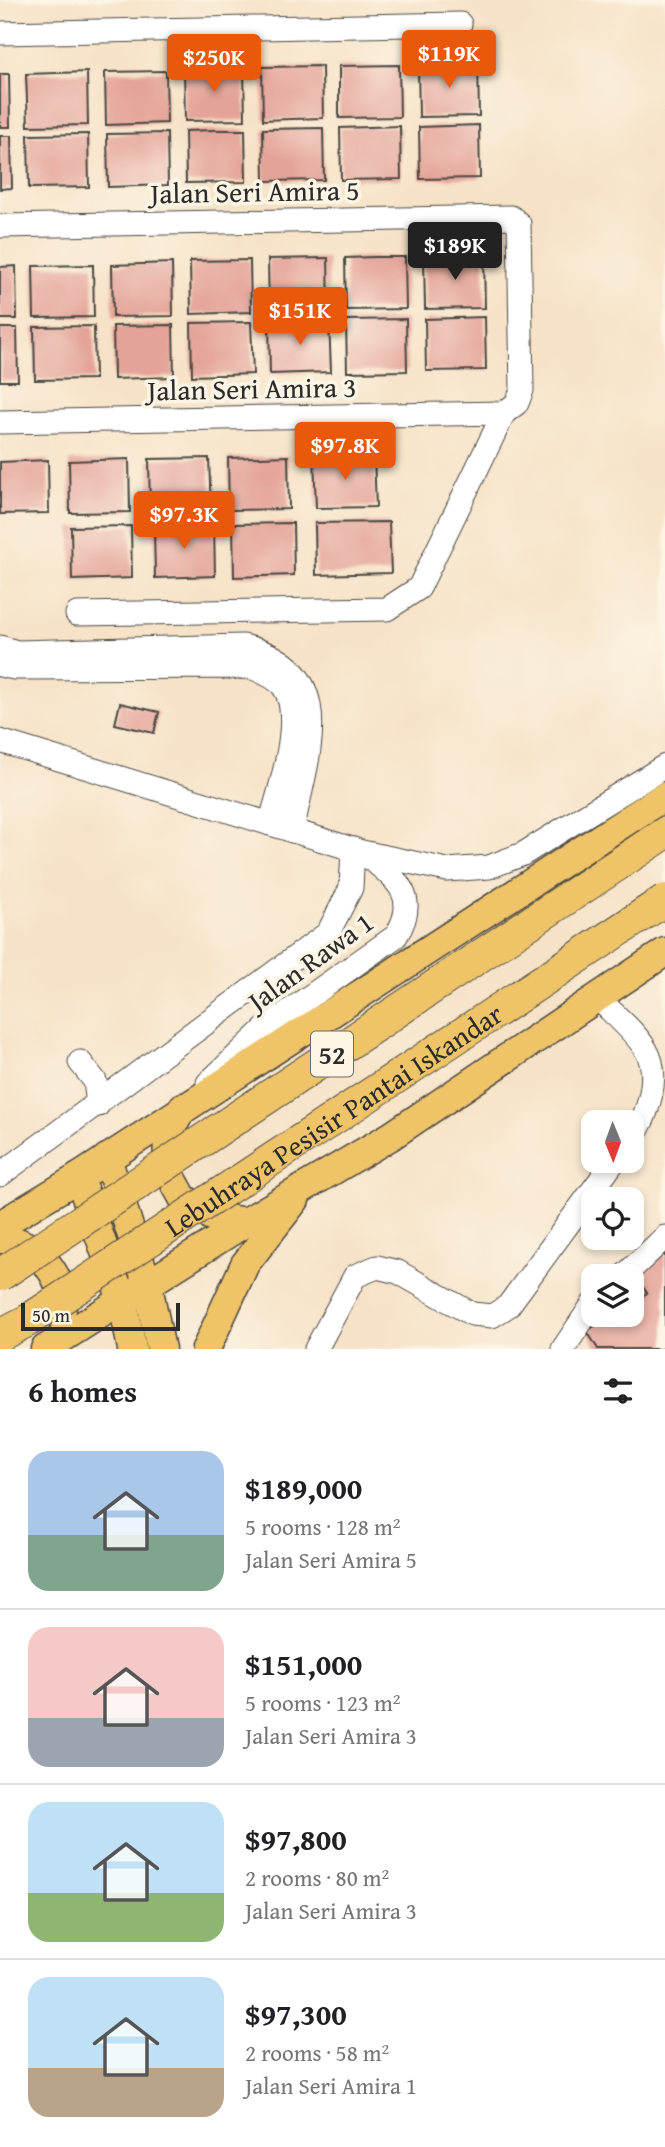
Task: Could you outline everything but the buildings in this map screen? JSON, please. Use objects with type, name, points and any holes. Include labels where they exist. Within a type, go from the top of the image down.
[{"type":"highway","name":"Lebuhraya Pesisir Pantai Iskandar","points":[[0,1275],[665,833]]},
{"type":"highway","name":"Lebuhraya Pesisir Pantai Iskandar","points":[[0,1335],[179,1222],[665,900]]},
{"type":"main road","points":[[0,1225],[79,1177],[665,796]]},
{"type":"main road","points":[[47,1348],[123,1303],[246,1222],[474,1083],[665,952]]},
{"type":"main road","points":[[183,1107],[168,1135],[167,1169],[183,1198],[211,1216],[246,1222]]},
{"type":"main road","points":[[107,1158],[148,1286],[161,1349]]},
{"type":"main road","points":[[79,1177],[123,1303],[132,1349]]},
{"type":"main road","points":[[206,1349],[245,1264],[311,1183]]},
{"type":"main road","points":[[0,1239],[8,1238],[38,1253],[57,1279],[62,1312],[47,1348]]},
{"type":"street","points":[[0,33],[460,24]]},
{"type":"street","name":"Jalan Seri Amira 5","points":[[0,226],[511,217],[519,224],[522,390],[517,403],[504,412]]},
{"type":"street","points":[[77,614],[387,609],[419,588],[504,412]]},
{"type":"street","name":"Jalan Seri Amira 3","points":[[0,422],[504,412]]},
{"type":"street","points":[[0,647],[18,652],[243,646],[268,652],[290,665],[304,683],[310,712],[306,756],[281,827]]},
{"type":"street","points":[[0,664],[14,668],[251,667],[269,675],[284,687],[290,707],[281,827]]},
{"type":"street","name":"Jalan Rawa 1","points":[[0,741],[357,851],[447,870],[489,867],[523,854],[665,766]]},
{"type":"street","points":[[0,1175],[328,933],[351,888],[357,851]]},
{"type":"street","name":"Jalan Rawa 1","points":[[183,1107],[268,1026],[396,936],[406,920],[406,900],[397,880],[357,851]]},
{"type":"street","points":[[598,998],[647,1051],[651,1093],[644,1114]]},
{"type":"street","points":[[80,1062],[95,1081],[97,1105]]},
{"type":"street","points":[[316,1349],[355,1276],[377,1267],[398,1272],[472,1314],[492,1316],[508,1306],[605,1173]]},
{"type":"street","points":[[637,1264],[665,1237]]},
{"type":"street","points":[[563,1349],[581,1322]]}]
